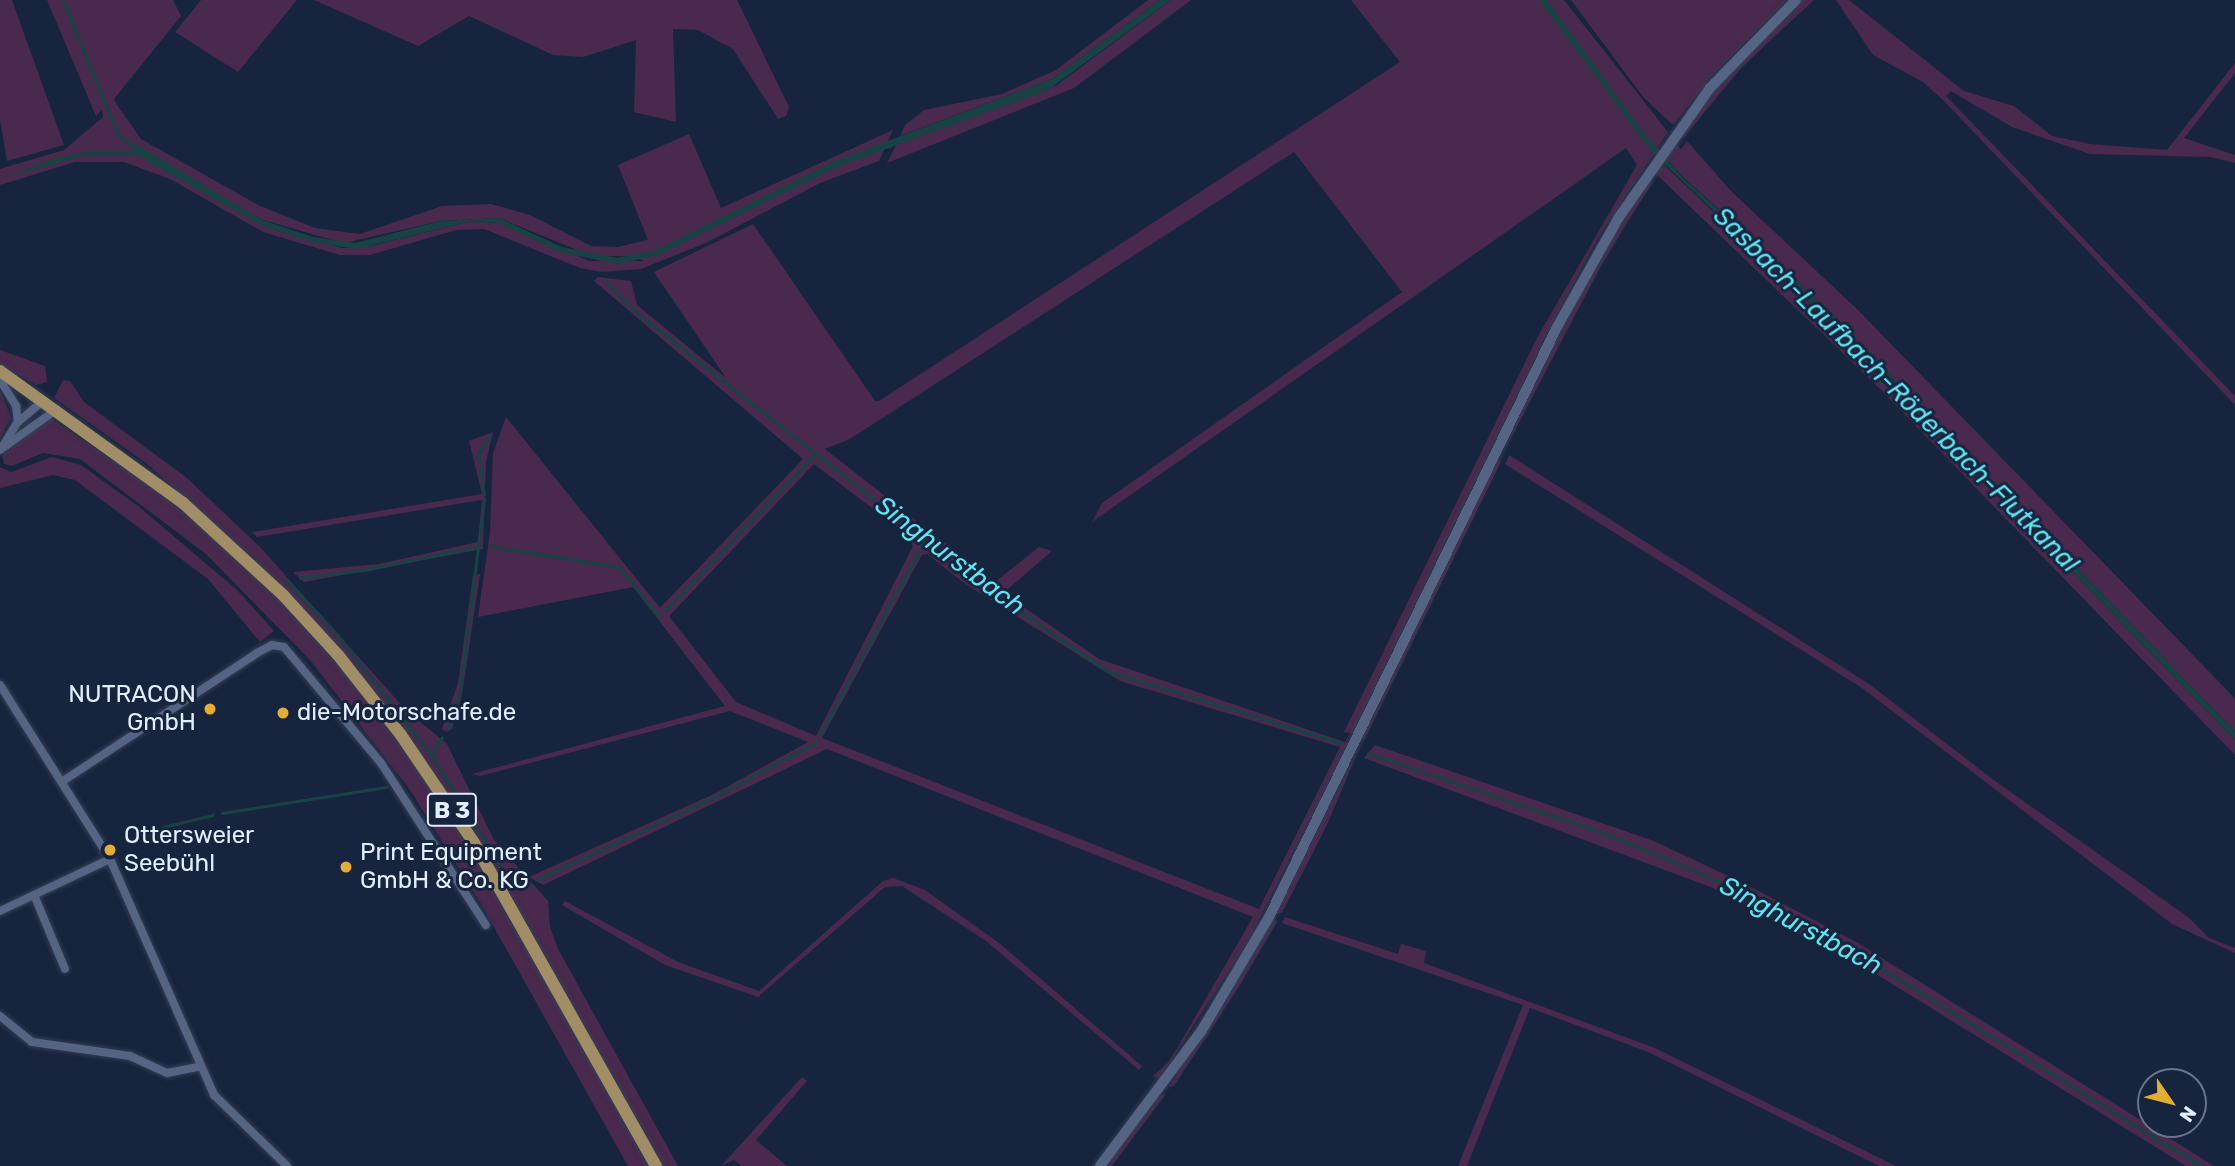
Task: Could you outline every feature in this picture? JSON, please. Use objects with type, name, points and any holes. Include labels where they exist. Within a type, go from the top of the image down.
[{"type":"main road","name":"B 3","points":[[0,371],[58,409],[174,495],[235,547],[346,665],[401,735],[474,843],[656,1166]]},
{"type":"street","points":[[1100,1166],[1202,1030],[1269,917],[1557,327],[1651,166],[1710,88],[1797,0]]},
{"type":"street","points":[[0,380],[16,406],[18,422]]},
{"type":"street","points":[[0,449],[18,422],[44,400]]},
{"type":"street","points":[[0,449],[58,409]]},
{"type":"street","points":[[63,781],[257,653],[272,645],[284,647],[323,687],[388,772],[486,925]]},
{"type":"street","points":[[0,685],[110,859],[198,1067],[214,1095],[287,1166]]},
{"type":"street","points":[[0,911],[110,859]]},
{"type":"street","points":[[34,895],[65,969]]},
{"type":"street","points":[[0,1016],[32,1042],[130,1056],[167,1073],[198,1067]]},
{"type":"shaded area","points":[[0,0],[12,0],[64,145],[7,161],[0,119]]},
{"type":"shaded area","points":[[47,0],[173,0],[181,16],[114,99],[117,105],[141,139],[260,206],[315,228],[360,234],[442,206],[491,204],[530,215],[591,246],[617,247],[648,240],[618,165],[689,134],[721,208],[893,130],[879,161],[820,183],[706,243],[641,269],[602,272],[580,268],[484,229],[456,230],[370,255],[340,255],[263,232],[170,179],[124,162],[75,162],[0,185],[0,169],[64,150],[103,117],[102,110],[96,116]],"holes":[[[171,174],[263,220],[344,243],[441,221],[499,218],[592,256],[631,256],[644,261],[590,261],[499,223],[471,221],[371,246],[342,248],[260,224]]]},
{"type":"shaded area","points":[[201,0],[297,0],[238,72],[175,32]]},
{"type":"shaded area","points":[[314,0],[737,0],[789,107],[786,116],[778,119],[733,49],[698,30],[673,29],[676,122],[634,112],[636,40],[583,57],[553,55],[469,16],[418,46]]},
{"type":"shaded area","points":[[1148,0],[1160,0],[1052,79],[900,136],[905,125],[924,110],[1002,94],[1056,70]]},
{"type":"shaded area","points":[[1160,0],[1171,0],[1048,90],[837,167],[658,255],[617,264],[559,252],[499,223],[471,221],[357,249],[311,242],[260,225],[137,155],[83,156],[0,179],[53,159],[86,152],[134,151],[136,144],[262,220],[313,237],[356,243],[441,221],[499,218],[562,247],[617,258],[656,250],[835,161],[1052,79]]},
{"type":"shaded area","points":[[1171,0],[1191,0],[1074,88],[887,163],[896,145],[1057,85]]},
{"type":"shaded area","points":[[1351,0],[1564,0],[1668,132],[1596,241],[1545,337],[1352,733],[1344,732],[1538,336],[1637,165],[1626,148],[1092,522],[1102,503],[1402,292],[1294,152],[850,439],[825,449],[995,582],[1039,547],[1052,551],[1008,589],[1009,597],[1099,659],[1348,743],[1248,941],[1159,1079],[1153,1076],[1169,1062],[1253,917],[827,749],[543,885],[529,877],[714,794],[808,742],[730,711],[480,776],[472,774],[725,706],[633,587],[478,617],[490,532],[493,453],[506,417],[660,608],[803,459],[594,281],[598,277],[631,281],[637,305],[726,378],[654,272],[753,224],[875,401],[879,401],[1400,62]],"holes":[[[814,464],[909,536],[913,546],[816,736],[736,702],[669,616]],[[927,554],[964,583],[1120,681],[1340,747],[1259,909],[822,738],[922,555]]]},
{"type":"shaded area","points":[[1539,0],[1547,0],[1641,129],[1680,175],[1823,305],[2235,732],[2235,740],[1854,345],[1651,151]]},
{"type":"shaded area","points":[[1571,0],[1787,0],[1714,74],[1673,125],[1644,98]]},
{"type":"shaded area","points":[[1801,0],[1814,0],[1742,67],[1683,138],[1678,138],[1704,99]]},
{"type":"shaded area","points":[[1836,0],[1849,0],[1964,91],[2014,106],[2052,136],[2090,144],[2167,150],[2235,63],[2235,73],[2184,138],[2235,155],[2235,163],[2211,157],[2090,154],[2012,127],[1951,91],[1946,96],[2235,396],[2235,405],[1943,100],[1923,82],[1873,55]]},
{"type":"shaded area","points":[[1687,141],[1731,191],[1858,310],[2224,687],[2235,699],[2235,732],[1823,305],[1681,175],[1664,156],[1674,142],[1681,149]]},
{"type":"shaded area","points":[[1660,161],[1854,345],[2235,740],[2235,755],[1879,388],[1655,173]]},
{"type":"shaded area","points":[[1651,178],[1652,183],[1602,264],[1504,451],[1554,339],[1623,214]]},
{"type":"shaded area","points":[[0,350],[45,366],[47,382],[36,385],[0,364]]},
{"type":"shaded area","points":[[63,380],[70,381],[84,402],[187,478],[259,546],[406,710],[447,744],[494,840],[548,901],[550,927],[558,949],[678,1166],[663,1166],[511,895],[403,727],[328,635],[259,563],[146,463],[54,398]]},
{"type":"shaded area","points":[[0,390],[11,417],[0,438]]},
{"type":"shaded area","points":[[50,418],[181,507],[264,583],[351,680],[421,773],[484,872],[648,1166],[628,1166],[481,904],[410,790],[310,660],[206,554],[80,459],[43,453],[12,466],[4,464],[2,455]]},
{"type":"shaded area","points":[[493,432],[486,462],[483,549],[304,582],[293,572],[379,564],[478,542],[482,500],[257,537],[252,532],[482,494],[469,441]]},
{"type":"shaded area","points":[[1509,455],[1869,684],[1995,781],[2188,917],[2209,938],[2235,948],[2235,953],[2172,924],[1862,688],[1505,464]]},
{"type":"shaded area","points":[[52,457],[81,465],[138,506],[237,590],[274,631],[260,642],[208,579],[75,480],[53,475],[0,488],[0,467],[11,472]]},
{"type":"shaded area","points":[[1496,458],[1501,462],[1364,740],[1362,739]]},
{"type":"shaded area","points":[[480,574],[462,695],[452,729],[446,732],[442,729],[458,683],[473,575]]},
{"type":"shaded area","points":[[1361,744],[1327,825],[1282,913],[1276,914]]},
{"type":"shaded area","points":[[1375,745],[1654,841],[1741,882],[1858,943],[2137,1118],[2137,1136],[1881,977],[1713,888],[1364,758]]},
{"type":"shaded area","points":[[893,878],[925,890],[999,943],[1142,1066],[1139,1070],[986,941],[902,886],[885,887],[758,997],[665,965],[562,905],[565,901],[678,962],[759,991],[883,881]]},
{"type":"shaded area","points":[[1285,917],[1398,954],[1401,944],[1426,951],[1424,963],[1655,1048],[1896,1166],[1879,1166],[1648,1052],[1530,1008],[1467,1166],[1458,1166],[1523,1005],[1282,923]]},
{"type":"shaded area","points":[[1273,919],[1277,922],[1240,985],[1174,1086],[1169,1087]]},
{"type":"shaded area","points":[[802,1077],[807,1081],[756,1140],[787,1166],[741,1166],[734,1160],[721,1166]]},
{"type":"shaded area","points":[[1166,1094],[1112,1166],[1104,1166],[1161,1095]]},
{"type":"shaded area","points":[[2141,1138],[2169,1138],[2214,1166],[2186,1166]]},
{"type":"waterway","points":[[63,0],[119,136],[134,146]]},
{"type":"waterway","name":"Singhurstbach","points":[[607,282],[636,312],[980,583],[1097,664],[1111,672],[1342,743]]},
{"type":"waterway","points":[[484,495],[478,453],[490,437]]},
{"type":"waterway","points":[[666,610],[815,454]]},
{"type":"waterway","points":[[448,729],[460,690],[484,500]]},
{"type":"waterway","points":[[820,735],[924,541]]},
{"type":"waterway","points":[[300,578],[365,570],[480,546]]},
{"type":"waterway","points":[[490,546],[619,567],[660,617]]},
{"type":"waterway","points":[[286,579],[337,634],[432,755],[514,887],[531,886]]},
{"type":"waterway","points":[[432,755],[442,738]]},
{"type":"waterway","points":[[537,880],[712,798],[817,742]]},
{"type":"waterway","name":"Singhurstbach","points":[[1368,753],[1615,837],[1698,872],[1850,949],[2202,1166]]},
{"type":"waterway","points":[[222,813],[386,787]]},
{"type":"waterway","points":[[132,842],[167,826],[213,815]]},
{"type":"place","name":"NUTRACON GmbH","points":[[210,709]]},
{"type":"place","name":"die-Motorschafe.de","points":[[283,713]]},
{"type":"place","name":"Ottersweier Seebühl","points":[[110,850]]},
{"type":"place","name":"Print Equipment GmbH & Co. KG","points":[[346,867]]},
{"type":"water label","name":"Sasbach-Laufbach-Röderbach-Flutkanal","points":[[1896,390]]}]
